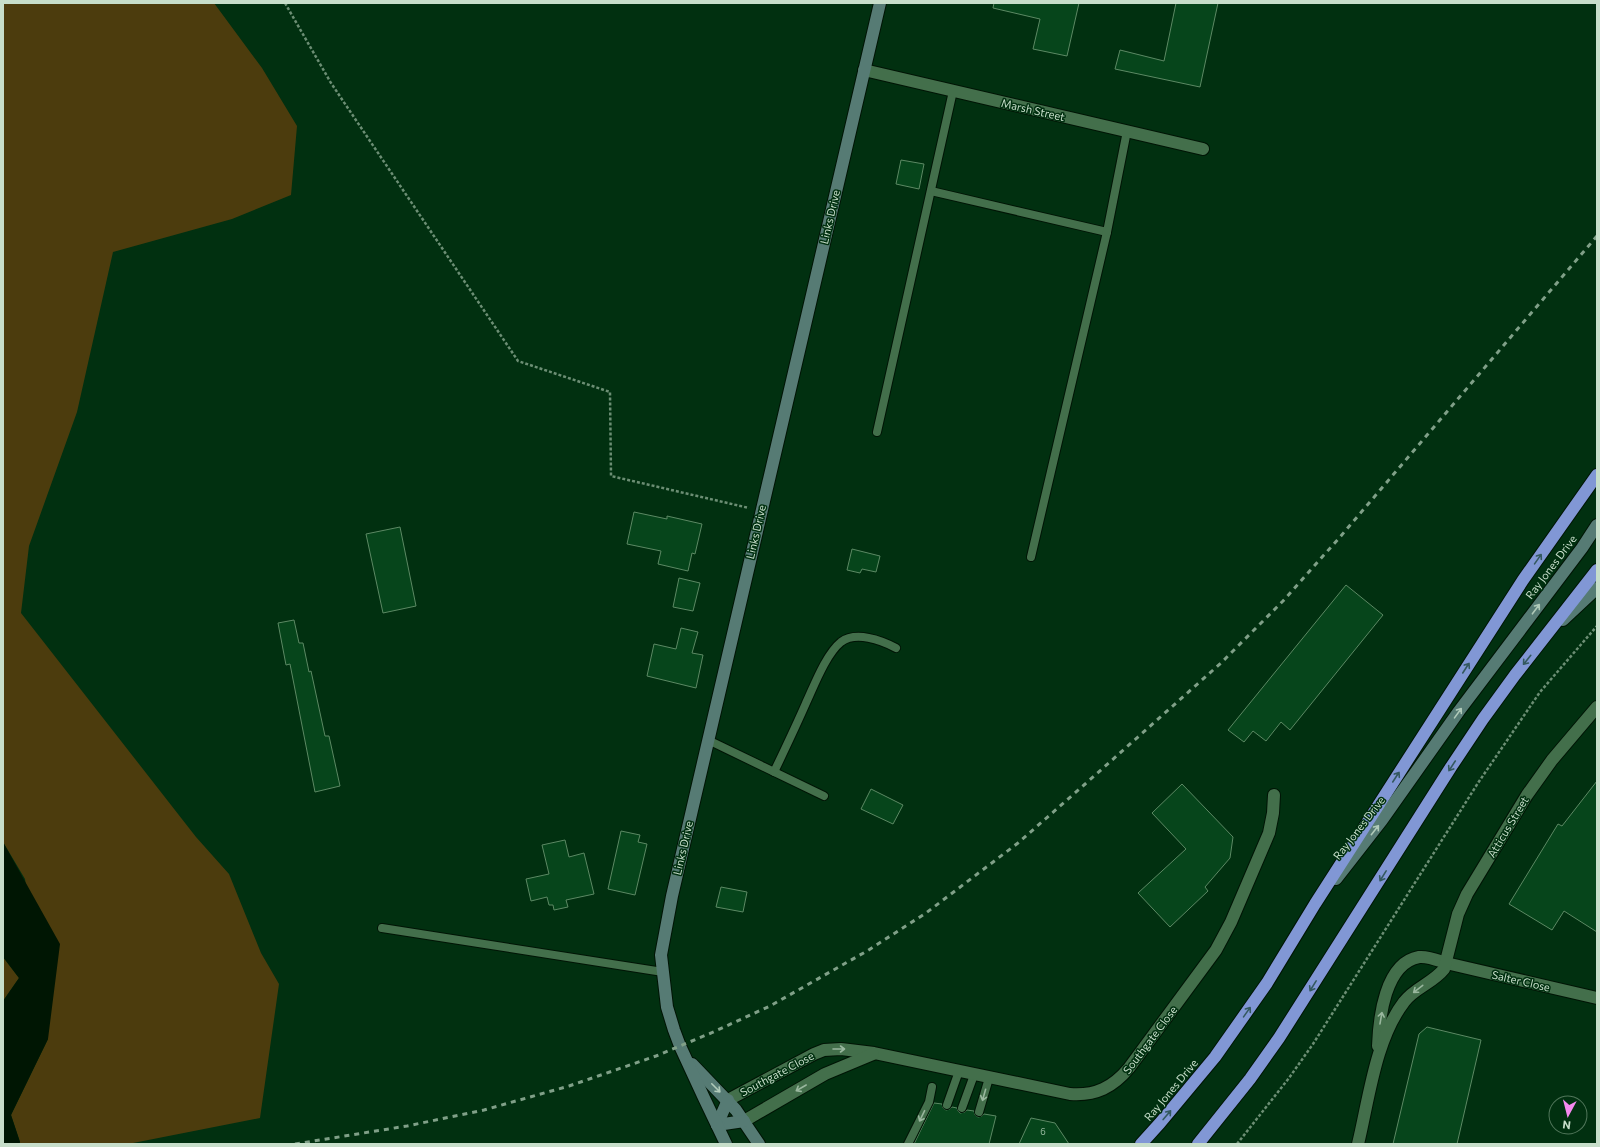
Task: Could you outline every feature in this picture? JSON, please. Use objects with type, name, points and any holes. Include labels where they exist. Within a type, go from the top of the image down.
[{"type":"highway","points":[[1315,904],[1523,580],[1597,475]]},
{"type":"highway","points":[[1198,1144],[1250,1079],[1279,1038],[1455,761],[1515,676],[1597,570]]},
{"type":"highway","name":"Ray Jones Drive","points":[[1141,1144],[1215,1057],[1267,983],[1315,904]]},
{"type":"street","name":"Links Drive","points":[[726,1144],[680,1046],[669,1016],[661,955],[667,916],[880,3]]},
{"type":"street","name":"Marsh Street","points":[[864,70],[1203,149]]},
{"type":"street","name":"Ray Jones Drive","points":[[1315,904],[1382,820],[1459,711],[1582,548],[1597,525]]},
{"type":"street","points":[[1552,630],[1597,588]]},
{"type":"street","name":"Atticus Street","points":[[1446,963],[1458,914],[1467,894],[1527,795],[1552,760],[1597,707]]},
{"type":"street","name":"Southgate Close","points":[[728,1100],[814,1054],[824,1050],[841,1049],[874,1053],[1053,1092],[1081,1095],[1102,1090],[1120,1079],[1220,943],[1231,922],[1269,833],[1273,813],[1274,795]]},
{"type":"street","name":"Salter Close","points":[[1378,1057],[1382,1009],[1388,988],[1394,974],[1405,963],[1419,957],[1430,958],[1597,998]]},
{"type":"street","name":"Salter Close","points":[[1358,1144],[1378,1057],[1393,1019],[1404,1001],[1418,988],[1442,972],[1446,963]]},
{"type":"street","name":"Southgate Close","points":[[744,1120],[825,1074],[874,1053]]},
{"type":"street","name":"Links Drive","points":[[688,1061],[728,1100],[744,1120],[759,1144]]},
{"type":"street","points":[[717,1125],[728,1100]]},
{"type":"street","points":[[717,1125],[744,1120]]},
{"type":"lane","points":[[877,432],[953,91]]},
{"type":"lane","points":[[1031,557],[1107,232],[1127,131]]},
{"type":"lane","points":[[931,191],[1107,232]]},
{"type":"lane","points":[[774,772],[826,660],[841,642],[854,637],[864,637],[896,648]]},
{"type":"lane","points":[[708,740],[824,796]]},
{"type":"lane","points":[[382,928],[663,972]]},
{"type":"lane","points":[[947,1105],[959,1071]]},
{"type":"lane","points":[[962,1108],[974,1075]]},
{"type":"lane","points":[[979,1112],[989,1078]]},
{"type":"lane","points":[[908,1144],[929,1102],[932,1087]]},
{"type":"path","points":[[285,3],[331,83],[518,361],[610,392],[611,476],[761,511]]},
{"type":"path","points":[[1238,1144],[1313,1044],[1478,783],[1540,692],[1597,626]]},
{"type":"shaded area","points":[[3,3],[214,3],[262,68],[297,126],[291,195],[232,219],[113,252],[77,412],[29,546],[21,613],[196,837],[229,874],[261,953],[279,984],[260,1118],[128,1144],[19,1144],[20,1142],[11,1115],[48,1039],[25,879],[3,842]]},
{"type":"shaded area","points":[[3,842],[60,944],[48,1039],[11,1115],[20,1142],[19,1144],[3,1144],[3,1001],[19,978],[3,957]]},
{"type":"shaded area","points":[[3,957],[19,978],[3,1001]]},
{"type":"building","points":[[994,3],[1079,3],[1067,56],[1033,49],[1040,19],[993,8]]},
{"type":"building","points":[[1176,3],[1218,3],[1200,87],[1115,69],[1120,50],[1164,61]]},
{"type":"building","points":[[901,160],[924,164],[919,189],[896,184]]},
{"type":"building","points":[[634,512],[667,519],[667,516],[702,524],[695,554],[692,553],[688,571],[658,564],[661,551],[627,544]]},
{"type":"building","points":[[400,527],[416,606],[383,613],[366,534]]},
{"type":"building","points":[[852,549],[880,556],[876,572],[862,569],[860,573],[847,570]]},
{"type":"building","points":[[679,578],[700,583],[693,611],[673,607]]},
{"type":"building","points":[[1346,585],[1383,615],[1290,730],[1281,722],[1266,741],[1253,731],[1244,742],[1228,730]]},
{"type":"building","points":[[294,620],[299,643],[303,643],[309,672],[311,671],[325,736],[329,736],[340,786],[315,792],[290,664],[286,665],[278,623]]},
{"type":"building","points":[[681,628],[698,632],[692,653],[703,655],[696,688],[647,676],[654,644],[676,649]]},
{"type":"building","points":[[1597,781],[1597,932],[1564,911],[1552,930],[1509,904],[1558,824],[1562,826]]},
{"type":"building","points":[[1182,784],[1233,837],[1230,858],[1205,887],[1208,891],[1170,927],[1138,893],[1186,849],[1152,813]]},
{"type":"building","points":[[871,789],[903,805],[893,824],[861,809]]},
{"type":"building","points":[[621,831],[640,835],[638,842],[647,844],[635,895],[608,889]]},
{"type":"building","points":[[565,840],[569,857],[584,853],[594,894],[566,900],[568,907],[554,910],[553,905],[549,905],[547,897],[531,901],[526,879],[549,874],[542,845]]},
{"type":"building","points":[[721,887],[747,892],[743,912],[716,907]]},
{"type":"building","points":[[1427,1027],[1481,1040],[1457,1144],[1393,1144],[1419,1034]]},
{"type":"building","points":[[934,1103],[942,1104],[943,1108],[946,1110],[952,1107],[957,1108],[960,1113],[967,1110],[974,1111],[975,1115],[978,1117],[984,1114],[996,1116],[989,1144],[914,1144]]},
{"type":"building","points":[[1031,1118],[1055,1123],[1069,1144],[1019,1144]]},
{"type":"railway","points":[[295,1144],[407,1126],[484,1110],[569,1086],[656,1056],[770,1006],[867,951],[926,913],[1018,843],[1221,663],[1283,601],[1340,537],[1597,236]]}]
